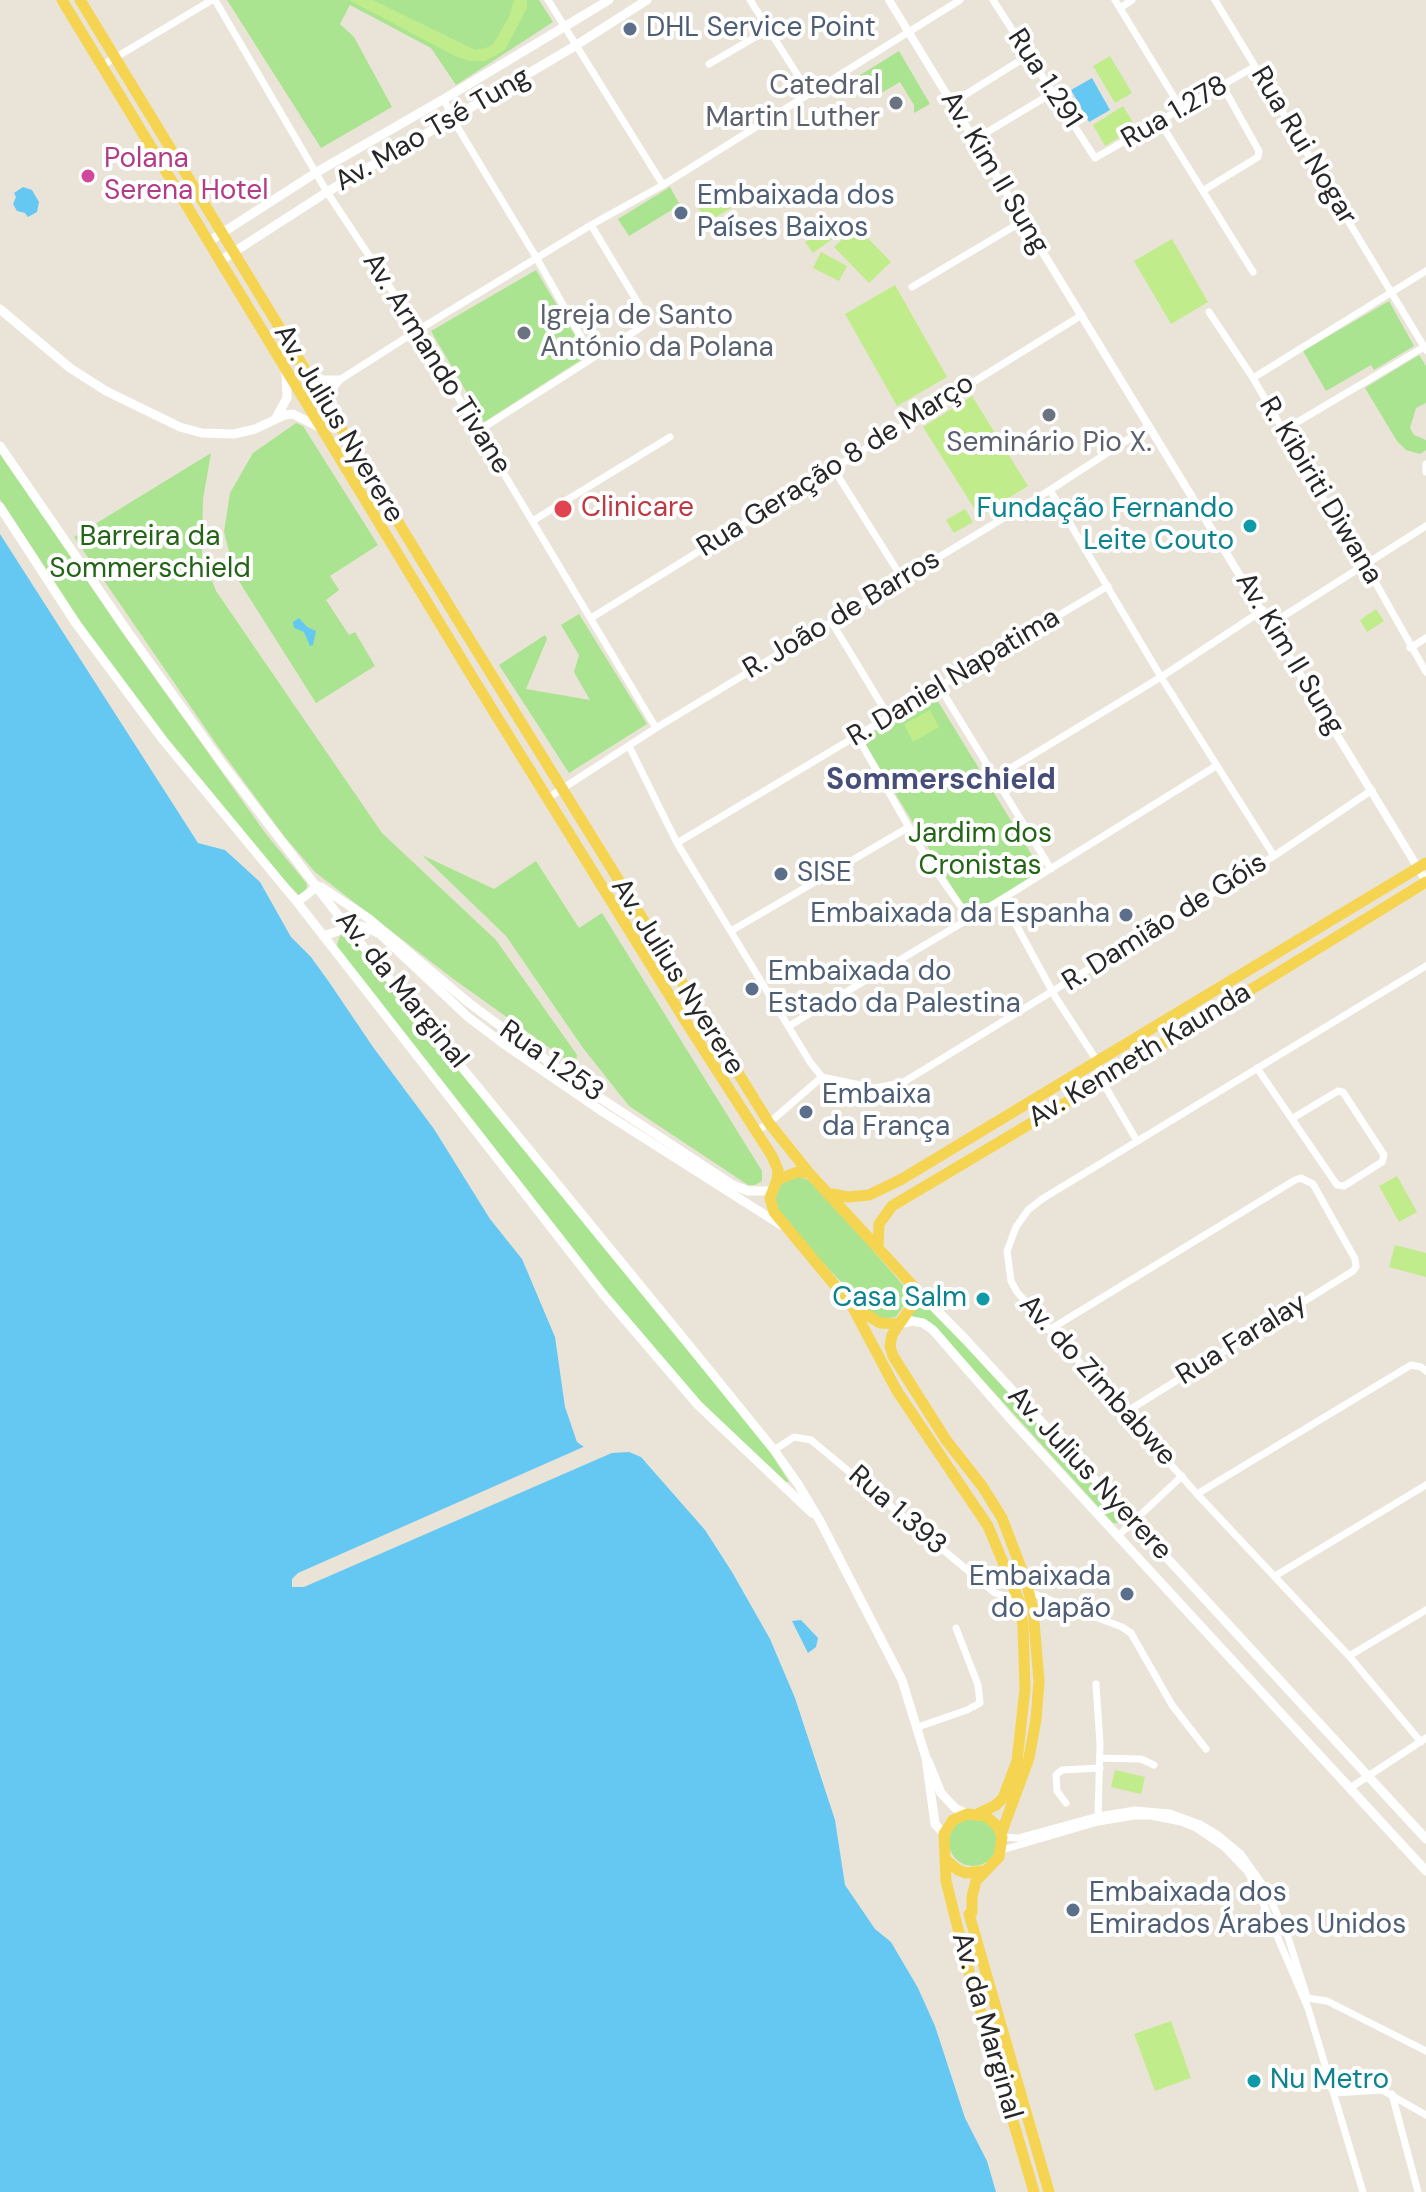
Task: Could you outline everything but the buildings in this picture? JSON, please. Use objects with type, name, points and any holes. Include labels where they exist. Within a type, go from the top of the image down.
[{"type":"main road","name":"Av. Julius Nyerere","points":[[62,0],[476,683],[776,1164],[771,1205],[784,1226],[852,1306]]},
{"type":"main road","name":"Av. Julius Nyerere","points":[[80,0],[491,675],[769,1123],[809,1173],[1426,1839]]},
{"type":"main road","name":"Av. Mao Tsé Tung","points":[[208,242],[317,172],[609,0]]},
{"type":"main road","name":"Av. Mao Tsé Tung","points":[[220,261],[327,192],[575,46],[647,0]]},
{"type":"main road","points":[[2,310],[70,368],[106,391],[180,427],[202,433],[234,434],[293,414],[321,428]]},
{"type":"main road","points":[[276,355],[291,346]]},
{"type":"main road","points":[[273,420],[281,412],[287,398],[286,371]]},
{"type":"main road","points":[[336,452],[350,444]]},
{"type":"main road","name":"Av. da Marginal","points":[[0,446],[215,754],[348,928],[774,1450],[820,1521],[902,1680],[918,1727],[926,1758],[935,1824],[944,1834],[946,1881],[951,1904],[1034,2192]]},
{"type":"main road","name":"Av. da Marginal","points":[[0,507],[103,662],[163,740],[297,902],[645,1345],[698,1405],[820,1521]]},
{"type":"main road","points":[[405,565],[419,557]]},
{"type":"main road","points":[[476,683],[491,675]]},
{"type":"main road","name":"Av. Kenneth Kaunda","points":[[831,1194],[858,1197],[888,1186],[1422,865]]},
{"type":"main road","name":"Av. Kenneth Kaunda","points":[[878,1247],[879,1224],[892,1206],[1426,881]]},
{"type":"main road","points":[[297,902],[318,886]]},
{"type":"main road","name":"Rua 1.253","points":[[318,886],[378,926],[469,1003],[538,1055],[733,1185],[748,1191],[774,1186]]},
{"type":"main road","points":[[618,912],[632,904]]},
{"type":"main road","points":[[323,936],[362,926],[380,934],[458,1008],[501,1042],[603,1112],[784,1226]]},
{"type":"main road","points":[[686,1022],[700,1014]]},
{"type":"main road","points":[[774,1186],[797,1172],[809,1173]]},
{"type":"main road","points":[[913,1286],[913,1304],[892,1335],[890,1346],[893,1356],[938,1428],[1002,1518],[1029,1592],[1037,1641],[1039,1681],[1036,1719],[1025,1769],[1001,1836],[1002,1850]]},
{"type":"main road","points":[[852,1306],[880,1323],[899,1324]]},
{"type":"main road","points":[[852,1306],[897,1391],[988,1526],[1019,1601],[1025,1689],[1017,1761],[1003,1798],[996,1805],[953,1820],[944,1834]]},
{"type":"main road","name":"Av. Julius Nyerere","points":[[899,1324],[912,1321],[923,1323],[933,1330],[1013,1422],[1426,1871]]},
{"type":"main road","points":[[926,1758],[941,1793],[955,1808],[993,1821],[1001,1836]]},
{"type":"main road","name":"Av. da Marginal","points":[[1002,1850],[995,1863],[983,1871],[976,1881],[972,1912],[969,1914],[1049,2192]]},
{"type":"main road","points":[[945,1859],[966,1873],[983,1871]]},
{"type":"street","points":[[103,65],[213,0]]},
{"type":"street","name":"Av. Armando Tivane","points":[[213,0],[327,192],[418,330],[534,520],[656,728]]},
{"type":"street","points":[[548,0],[663,185]]},
{"type":"street","points":[[750,0],[809,93]]},
{"type":"street","name":"Av. Kim II Sung","points":[[889,0],[1101,346]]},
{"type":"street","points":[[327,406],[341,379],[536,257],[663,185],[960,0]]},
{"type":"street","name":"Rua 1.291","points":[[993,0],[1095,158]]},
{"type":"street","points":[[1132,0],[1117,4],[1182,110]]},
{"type":"street","name":"Rua Rui Nogar","points":[[1215,0],[1425,349]]},
{"type":"street","points":[[709,64],[769,29]]},
{"type":"street","points":[[952,103],[1029,55]]},
{"type":"street","name":"Rua 1.278","points":[[1095,158],[1254,67]]},
{"type":"street","points":[[1204,190],[1258,157],[1259,151],[1222,85]]},
{"type":"street","points":[[974,140],[1054,92]]},
{"type":"street","points":[[444,99],[452,118],[593,358]]},
{"type":"street","points":[[1160,122],[1253,272]]},
{"type":"street","points":[[912,287],[1023,221]]},
{"type":"street","points":[[478,431],[643,326],[644,313],[591,225]]},
{"type":"street","points":[[1253,378],[1426,271]]},
{"type":"street","name":"R. Kibiriti Diwana","points":[[1209,312],[1253,378],[1426,672]]},
{"type":"street","name":"Rua Geração 8 de Março","points":[[591,618],[1082,315]]},
{"type":"street","name":"Av. Kim Il Sung","points":[[1101,346],[1372,790],[1422,865],[1426,881]]},
{"type":"street","points":[[1284,430],[1425,349]]},
{"type":"street","points":[[305,370],[323,379],[341,379]]},
{"type":"street","name":"R. João de Barros","points":[[548,798],[656,728],[1050,490],[1149,426]]},
{"type":"street","points":[[534,520],[670,437]]},
{"type":"street","points":[[1426,464],[1426,472]]},
{"type":"street","points":[[833,468],[902,578]]},
{"type":"street","points":[[1050,490],[1161,677],[1274,856]]},
{"type":"street","points":[[1271,624],[1426,526]]},
{"type":"street","name":"R. Daniel Napatima","points":[[677,843],[1108,586]]},
{"type":"street","points":[[996,777],[1161,677],[1263,610]]},
{"type":"street","points":[[831,621],[889,717]]},
{"type":"street","points":[[1410,648],[1426,638]]},
{"type":"street","points":[[939,686],[1051,869]]},
{"type":"street","points":[[857,736],[924,854],[969,918]]},
{"type":"street","points":[[629,746],[677,843],[822,1077],[755,1132]]},
{"type":"street","points":[[789,1026],[1216,766]]},
{"type":"street","name":"R. Damião de Góis","points":[[822,1077],[874,1088],[902,1083],[1274,856],[1372,790]]},
{"type":"street","points":[[731,931],[909,827]]},
{"type":"street","points":[[1002,899],[1097,1061],[1102,1081],[1137,1141]]},
{"type":"street","name":"Av. do Zimbabwe","points":[[1424,1740],[1049,1330],[1017,1292],[1007,1264],[1010,1240],[1028,1210],[1426,966]]},
{"type":"street","points":[[1257,1068],[1339,1187],[1382,1162],[1384,1155],[1341,1091],[1293,1118]]},
{"type":"street","name":"Rua Faralay","points":[[1049,1330],[1295,1180],[1307,1180],[1320,1196],[1355,1259],[1353,1271],[1126,1412]]},
{"type":"street","points":[[1197,1494],[1411,1365],[1424,1369]]},
{"type":"street","name":"Rua 1.393","points":[[774,1450],[794,1437],[804,1437],[819,1445],[995,1593],[1019,1601]]},
{"type":"street","points":[[1118,1536],[1182,1476]]},
{"type":"street","points":[[1275,1576],[1426,1485]]},
{"type":"street","points":[[1029,1592],[1131,1633],[1172,1705],[1206,1749]]},
{"type":"street","points":[[1349,1656],[1426,1610]]},
{"type":"street","points":[[918,1727],[980,1703],[978,1685],[956,1628]]},
{"type":"street","points":[[1096,1684],[1100,1758],[1098,1816]]},
{"type":"street","points":[[1350,1788],[1424,1740]]},
{"type":"street","points":[[1100,1758],[1141,1759],[1154,1765]]},
{"type":"street","points":[[1066,1803],[1057,1791],[1056,1775],[1062,1770],[1100,1768]]},
{"type":"street","points":[[1001,1836],[1032,1835],[1098,1816],[1135,1810],[1170,1813],[1200,1824],[1228,1842],[1253,1868],[1272,1900],[1293,1950],[1308,2008]]},
{"type":"street","points":[[1002,1850],[1098,1822],[1134,1816],[1151,1816],[1196,1828],[1224,1847],[1247,1871],[1271,1918],[1308,2008],[1363,2192]]},
{"type":"street","points":[[1307,1998],[1327,2001],[1426,2051]]},
{"type":"street","points":[[1335,2093],[1382,2090],[1426,2115]]},
{"type":"street","points":[[1392,2094],[1418,2192]]},
{"type":"green space","points":[[227,0],[539,0],[553,22],[456,85],[431,48],[350,5],[340,24],[354,37],[392,107],[321,148]]},
{"type":"green space","points":[[349,0],[373,0],[475,50],[494,43],[509,17],[514,0],[527,0],[527,8],[505,50],[485,61],[470,61]]},
{"type":"green space","points":[[899,51],[930,104],[914,113],[914,105],[900,82],[878,95],[874,88],[869,90],[860,75]]},
{"type":"green space","points":[[1110,56],[1132,93],[1115,103],[1093,66]]},
{"type":"green space","points":[[1123,106],[1136,127],[1105,146],[1093,125]]},
{"type":"green space","points":[[727,185],[738,204],[707,222],[696,204]]},
{"type":"green space","points":[[670,187],[680,205],[629,236],[618,219]]},
{"type":"green space","points":[[830,224],[838,235],[813,253],[805,242]]},
{"type":"green space","points":[[856,226],[891,262],[869,283],[834,247]]},
{"type":"green space","points":[[1172,239],[1208,302],[1171,324],[1134,261]]},
{"type":"green space","points":[[821,252],[847,266],[839,281],[813,268]]},
{"type":"green space","points":[[536,270],[587,356],[484,422],[431,331]]},
{"type":"green space","points":[[895,285],[947,377],[897,406],[845,314]]},
{"type":"green space","points":[[1389,301],[1414,346],[1374,370],[1371,365],[1326,391],[1303,351]]},
{"type":"green space","points":[[1419,355],[1426,366],[1426,403],[1416,408],[1410,428],[1414,435],[1426,440],[1426,450],[1420,454],[1406,450],[1397,441],[1365,388]]},
{"type":"green space","points":[[972,396],[1028,486],[979,516],[923,427]]},
{"type":"green space","points":[[296,423],[303,426],[378,545],[330,576],[339,590],[326,600],[349,635],[355,632],[375,666],[316,703],[235,575],[224,532],[230,493],[253,453]]},
{"type":"green space","points":[[0,451],[117,625],[266,834],[307,884],[306,895],[299,895],[284,880],[175,750],[98,648],[0,499]]},
{"type":"green space","name":"Barreira da Sommerschield","points":[[211,453],[203,499],[202,554],[216,591],[382,833],[496,940],[577,1055],[576,1062],[572,1064],[452,978],[315,872],[284,836],[219,748],[74,537]]},
{"type":"green space","points":[[965,509],[973,522],[954,533],[946,520]]},
{"type":"green space","points":[[1376,609],[1384,621],[1367,632],[1360,620]]},
{"type":"green space","points":[[579,614],[647,724],[569,773],[499,665],[545,635],[547,639],[526,689],[590,700],[574,672],[579,655],[561,625]]},
{"type":"green space","name":"Jardim dos Cronistas","points":[[934,695],[1043,873],[971,918],[862,739]]},
{"type":"green space","points":[[930,710],[939,727],[913,742],[904,724]]},
{"type":"green space","points":[[422,855],[494,889],[536,861],[579,928],[602,913],[762,1171],[762,1181],[748,1185],[629,1106],[583,1048],[506,936]]},
{"type":"green space","points":[[348,934],[761,1437],[789,1482],[697,1398],[627,1319],[336,948],[340,935]]},
{"type":"green space","points":[[798,1176],[819,1189],[903,1285],[907,1301],[896,1317],[880,1319],[870,1313],[781,1218],[774,1206],[776,1186]]},
{"type":"green space","points":[[1397,1176],[1417,1212],[1399,1222],[1379,1186]]},
{"type":"green space","points":[[1395,1245],[1426,1253],[1426,1277],[1389,1267]]},
{"type":"green space","points":[[919,1296],[1123,1516],[1121,1523],[1113,1523],[930,1322],[911,1316]]},
{"type":"green space","points":[[1115,1770],[1145,1777],[1141,1794],[1111,1787]]},
{"type":"green space","points":[[973,1818],[990,1825],[997,1842],[990,1859],[973,1866],[956,1859],[949,1842],[956,1825]]},
{"type":"green space","points":[[1171,2021],[1191,2078],[1155,2091],[1134,2034]]},
{"type":"water","points":[[1092,78],[1110,110],[1089,122],[1071,90]]},
{"type":"water","points":[[23,187],[32,190],[39,202],[37,212],[28,217],[17,211],[13,204],[14,193]]},
{"type":"water","points":[[0,534],[198,843],[225,850],[260,882],[291,937],[329,982],[434,1129],[490,1219],[522,1259],[555,1337],[565,1407],[577,1442],[584,1447],[611,1453],[629,1452],[641,1457],[705,1530],[732,1572],[770,1639],[795,1698],[835,1820],[845,1885],[875,1929],[891,1942],[918,1988],[935,2026],[965,2118],[987,2161],[996,2192],[0,2192]]},
{"type":"water","points":[[299,618],[316,631],[313,645],[310,646],[304,632],[294,628],[293,622]]},
{"type":"water","points":[[801,1620],[818,1638],[816,1647],[808,1653],[792,1621]]},
{"type":"pier","points":[[590,1444],[621,1449],[304,1587],[292,1587],[292,1579],[298,1573]]},
{"type":"place","name":"DHL Service Point","points":[[630,29]]},
{"type":"place","name":"Catedral Martin Luther","points":[[896,103]]},
{"type":"place","name":"Polana Serena Hotel","points":[[88,176]]},
{"type":"place","name":"Embaixada dos Países Baixos","points":[[681,213]]},
{"type":"place","name":"Igreja de Santo António da Polana","points":[[524,333]]},
{"type":"place","name":"Seminário Pio X.","points":[[1049,415]]},
{"type":"place","name":"Clinicare","points":[[563,509]]},
{"type":"place","name":"Fundação Fernando Leite Couto","points":[[1250,526]]},
{"type":"place","name":"SISE","points":[[781,874]]},
{"type":"place","name":"Embaixada da Espanha","points":[[1126,915]]},
{"type":"place","name":"Embaixada do Estado da Palestina","points":[[752,989]]},
{"type":"place","name":"Embaixa da França","points":[[806,1112]]},
{"type":"place","name":"Casa Salm","points":[[983,1299]]},
{"type":"place","name":"Embaixada do Japão","points":[[1127,1594]]},
{"type":"place","name":"Embaixada dos Emirados Árabes Unidos","points":[[1073,1910]]},
{"type":"place","name":"Nu Metro","points":[[1254,2081]]},
{"type":"district","name":"Sommerschield","points":[[941,781]]}]
